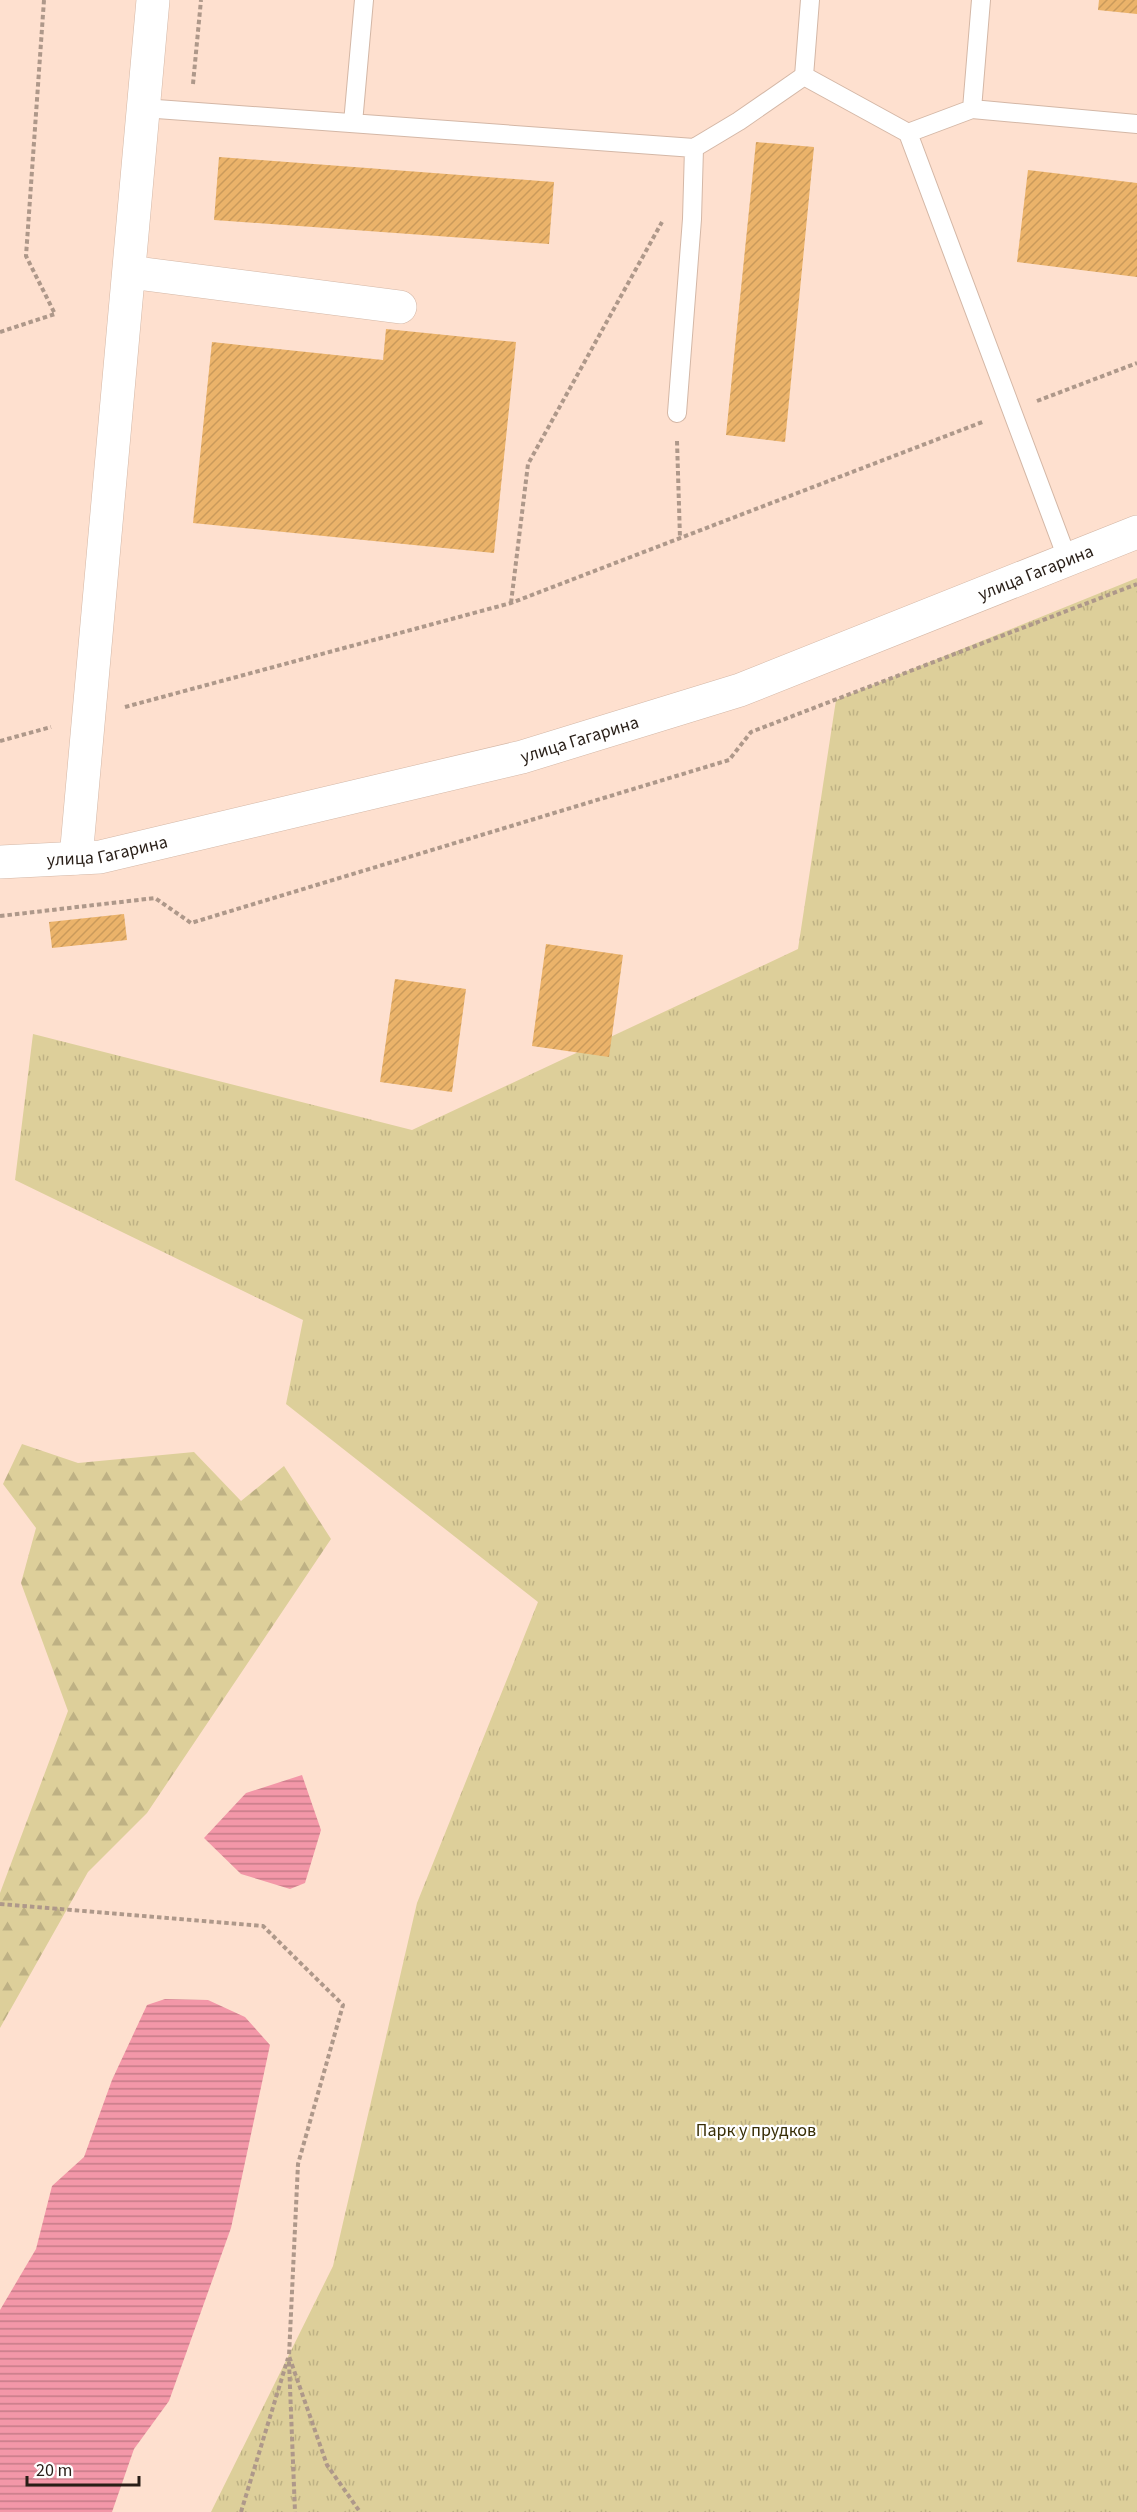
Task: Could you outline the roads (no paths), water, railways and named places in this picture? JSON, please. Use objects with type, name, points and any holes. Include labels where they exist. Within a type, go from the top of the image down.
[{"type":"street","points":[[76,858],[153,0]]},
{"type":"street","points":[[129,272],[400,307]]},
{"type":"street","name":"улица Гагарина","points":[[0,862],[111,854],[522,757],[740,690],[1137,532]]},
{"type":"lane","points":[[353,123],[364,0]]},
{"type":"lane","points":[[804,76],[810,0]]},
{"type":"lane","points":[[972,109],[981,0]]},
{"type":"lane","points":[[143,108],[694,148],[739,121],[804,76]]},
{"type":"lane","points":[[804,76],[908,133],[1067,558]]},
{"type":"lane","points":[[908,133],[972,109],[1137,124]]},
{"type":"lane","points":[[677,414],[692,219],[694,148]]},
{"type":"park label","name":"Парк у прудков","points":[[756,2130]]}]
